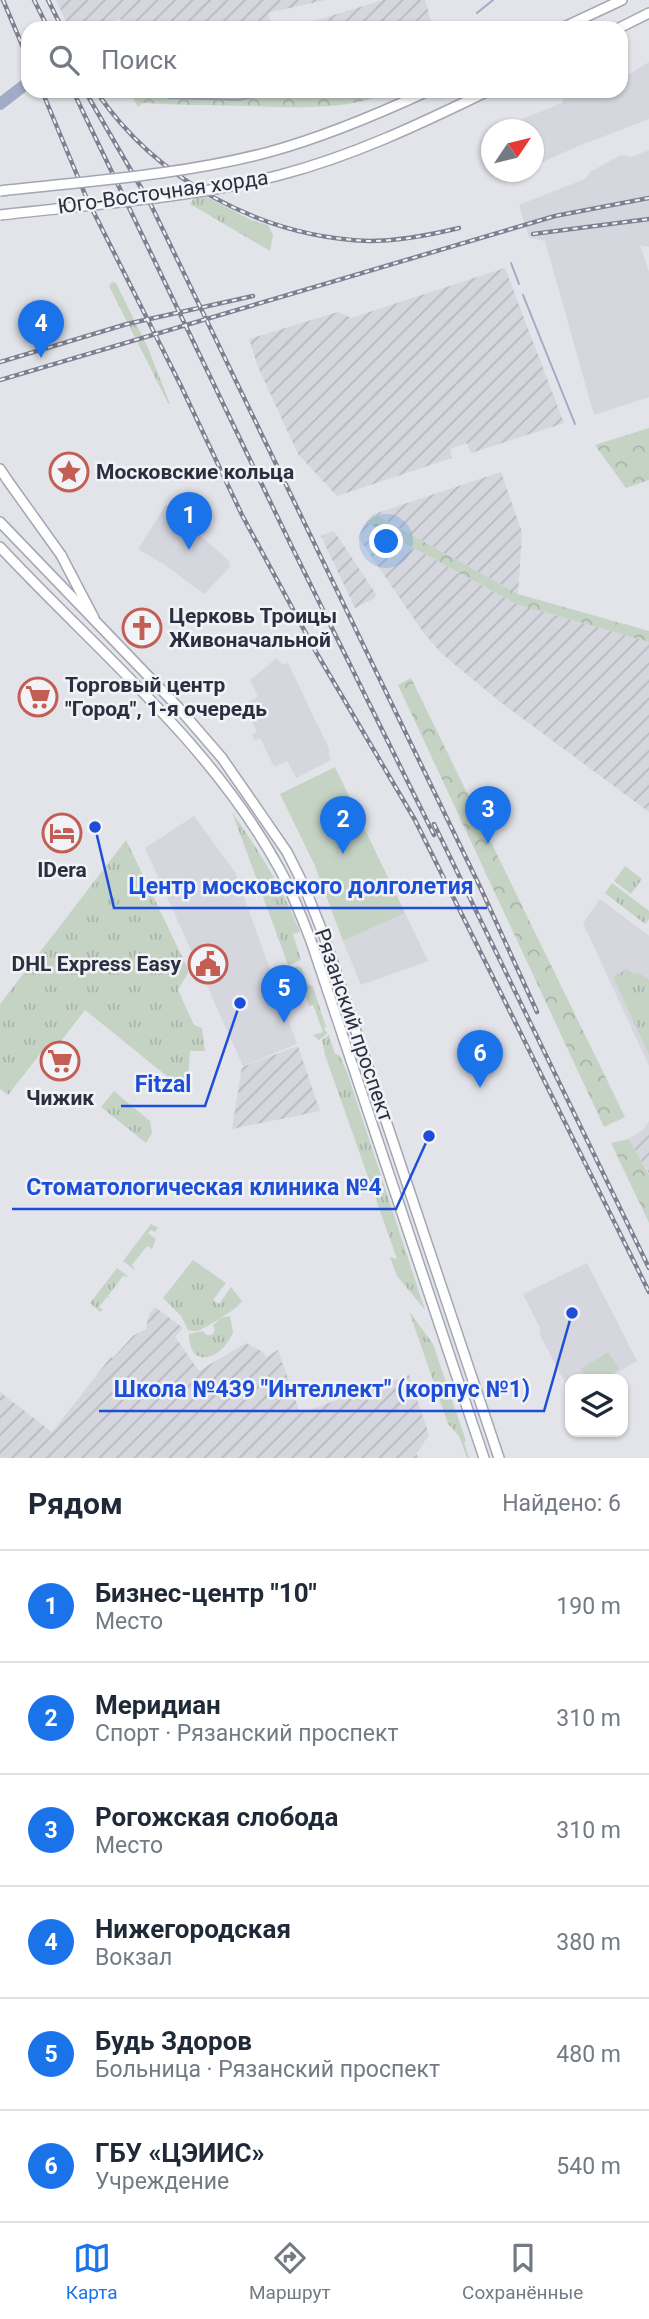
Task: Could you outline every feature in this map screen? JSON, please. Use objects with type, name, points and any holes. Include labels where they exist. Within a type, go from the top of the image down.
[{"type":"main road","points":[[577,21],[622,0]]},
{"type":"main road","points":[[628,24],[649,13]]},
{"type":"main road","name":"Юго-Восточная хорда","points":[[0,191],[183,169],[268,152],[367,119],[413,98]]},
{"type":"main road","name":"Юго-Восточная хорда","points":[[0,215],[195,192],[281,175],[379,143],[473,98]]},
{"type":"main road","name":"Юго-Восточная хорда","points":[[0,220],[32,211]]},
{"type":"main road","points":[[0,469],[61,555],[100,629]]},
{"type":"main road","name":"Рязанский проспект","points":[[0,523],[195,726],[222,758],[266,820],[304,886],[374,1082],[499,1458]]},
{"type":"main road","name":"Рязанский проспект","points":[[0,547],[199,753],[253,826],[278,867],[297,903],[311,941],[484,1458]]},
{"type":"shaded area","points":[[56,0],[325,0],[268,13],[271,21],[66,21]]},
{"type":"shaded area","points":[[383,0],[425,0],[431,21],[314,21]]},
{"type":"shaded area","points":[[649,62],[649,119],[544,161],[544,119],[522,119],[562,103],[563,98],[628,98],[628,75]]},
{"type":"shaded area","points":[[649,150],[649,247],[640,245],[649,272],[649,397],[594,415],[545,241],[529,238],[519,205],[585,179],[590,172],[621,155],[632,157]]},
{"type":"shaded area","points":[[505,268],[564,423],[471,453],[467,443],[450,449],[452,458],[337,496],[298,454],[258,367],[249,339],[338,312],[351,318]]},
{"type":"shaded area","points":[[501,472],[522,532],[518,594],[374,514]]},
{"type":"shaded area","points":[[166,505],[229,561],[230,567],[204,594],[138,549]]},
{"type":"shaded area","points":[[366,522],[516,604],[649,642],[649,812],[499,701],[441,653],[423,632],[358,537]]},
{"type":"shaded area","points":[[334,531],[376,594],[375,598],[355,608],[321,536]]},
{"type":"shaded area","points":[[277,658],[282,665],[288,663],[330,751],[331,760],[296,778],[287,761],[274,767],[260,738],[255,741],[252,735],[257,732],[243,704],[258,697],[250,680]]},
{"type":"shaded area","points":[[194,816],[235,872],[297,1044],[243,1066],[145,848]]},
{"type":"shaded area","points":[[600,899],[649,936],[649,1066],[583,923]]},
{"type":"shaded area","points":[[405,913],[428,961],[361,985],[343,941]]},
{"type":"shaded area","points":[[298,1046],[320,1111],[232,1129],[242,1067]]},
{"type":"shaded area","points":[[649,1121],[649,1174],[629,1139],[643,1130]]},
{"type":"shaded area","points":[[587,1263],[637,1361],[615,1374],[565,1374],[565,1382],[539,1333],[541,1330],[523,1294]]},
{"type":"shaded area","points":[[155,1307],[183,1328],[175,1337],[199,1371],[246,1343],[263,1352],[266,1357],[278,1350],[300,1413],[409,1375],[429,1435],[416,1454],[419,1458],[0,1458],[0,1392],[52,1432],[111,1357],[113,1358],[133,1336],[146,1329],[149,1314]]},
{"type":"green space","points":[[133,98],[375,98],[339,105],[301,107],[143,103],[138,107]]},
{"type":"green space","points":[[201,194],[251,220],[268,225],[273,235],[270,251],[190,204]]},
{"type":"green space","points":[[112,282],[116,283],[148,348],[170,404],[109,286]]},
{"type":"green space","points":[[649,428],[649,480],[626,488],[595,445]]},
{"type":"green space","points":[[70,454],[83,461],[87,475],[81,486],[68,490],[56,485],[52,470],[59,458]]},
{"type":"green space","points":[[374,514],[518,594],[649,631],[649,642],[516,604],[366,522]]},
{"type":"green space","points":[[411,678],[625,1117],[604,1127],[398,685]]},
{"type":"green space","points":[[335,767],[405,913],[343,941],[315,866],[280,794]]},
{"type":"green space","points":[[232,812],[286,900],[300,932],[293,934],[301,960],[288,965]]},
{"type":"green space","points":[[126,840],[188,969],[178,990],[194,1025],[202,1028],[205,1051],[190,1051],[188,1081],[184,1090],[85,1010],[48,1058],[41,1053],[8,1095],[0,1089],[0,1004]]},
{"type":"green space","points":[[625,866],[642,879],[631,894],[614,881]]},
{"type":"green space","points":[[612,883],[649,911],[649,919],[645,924],[605,893]]},
{"type":"green space","points":[[297,966],[302,968],[307,983],[313,987],[326,1027],[324,1028],[328,1033],[319,1040],[313,1035],[323,1032],[313,1005],[309,1006],[296,968],[290,970]]},
{"type":"green space","points":[[627,969],[649,980],[649,1055],[613,977]]},
{"type":"green space","points":[[329,1035],[335,1054],[339,1055],[347,1072],[425,1310],[397,1276],[390,1257],[397,1259],[325,1055],[322,1040]]},
{"type":"green space","points":[[114,1091],[150,1121],[152,1133],[146,1143],[101,1107]]},
{"type":"green space","points":[[629,1139],[649,1175],[649,1223],[611,1143]]},
{"type":"green space","points":[[151,1224],[158,1228],[155,1232],[151,1230],[148,1233],[156,1239],[152,1249],[147,1246],[132,1265],[135,1270],[123,1261]]},
{"type":"green space","points":[[193,1260],[226,1283],[213,1300],[219,1304],[231,1287],[242,1301],[222,1317],[195,1331],[188,1330],[181,1316],[163,1298]]},
{"type":"green space","points":[[117,1268],[129,1277],[123,1276],[108,1296],[112,1299],[107,1297],[99,1307],[103,1310],[100,1312],[90,1303]]},
{"type":"green space","points":[[409,1311],[433,1344],[466,1441],[464,1442],[469,1458],[459,1436],[448,1424]]},
{"type":"green space","points":[[230,1316],[233,1332],[222,1349],[208,1357],[195,1353],[189,1334],[203,1331],[206,1335],[212,1335],[215,1330],[213,1325],[221,1318]]},
{"type":"green space","points":[[608,1352],[619,1369],[610,1374],[584,1374],[581,1369]]},
{"type":"waterway","points":[[477,13],[493,0]]},
{"type":"waterway","points":[[0,104],[21,88]]},
{"type":"waterway","points":[[169,98],[248,98]]},
{"type":"waterway","points":[[511,263],[519,284]]},
{"type":"waterway","points":[[523,295],[575,424]]},
{"type":"railway","points":[[3,0],[21,42]]},
{"type":"railway","points":[[34,0],[44,21]]},
{"type":"railway","points":[[48,0],[58,21]]},
{"type":"railway","points":[[45,98],[87,199],[242,515],[316,652],[415,820],[649,1292]]},
{"type":"railway","points":[[76,98],[434,835]]},
{"type":"railway","points":[[89,98],[151,205],[482,891],[537,1012]]},
{"type":"railway","points":[[101,98],[121,123],[180,177],[251,215],[289,228],[329,237],[369,241],[415,237],[459,228]]},
{"type":"railway","points":[[0,380],[555,216],[649,198]]},
{"type":"railway","points":[[533,234],[649,219]]},
{"type":"railway","points":[[0,362],[127,324],[253,296]]},
{"type":"railway","points":[[434,824],[649,1268]]},
{"type":"place","name":"Нижегородская","points":[[41,358]]},
{"type":"place","name":"Московские кольца","points":[[69,472]]},
{"type":"place","name":"Бизнес-центр \"10\"","points":[[189,550]]},
{"type":"place","name":"Церковь Троицы Живоначальной","points":[[142,628]]},
{"type":"place","name":"Торговый центр \"Город\", 1-я очередь","points":[[38,697]]},
{"type":"place","name":"Центр московского долголетия","points":[[95,827]]},
{"type":"place","name":"IDera","points":[[62,833]]},
{"type":"place","name":"Рогожская слобода","points":[[488,844]]},
{"type":"place","name":"Меридиан","points":[[343,854]]},
{"type":"place","name":"DHL Express Easy","points":[[208,964]]},
{"type":"place","name":"Fitzal","points":[[240,1003]]},
{"type":"place","name":"Будь Здоров","points":[[284,1023]]},
{"type":"place","name":"Чижик","points":[[60,1061]]},
{"type":"place","name":"ГБУ «ЦЭИИС»","points":[[480,1088]]},
{"type":"place","name":"Стоматологическая клиника №4","points":[[429,1136]]},
{"type":"place","name":"Школа №439 \"Интеллект\" (корпус №1)","points":[[572,1313]]}]
